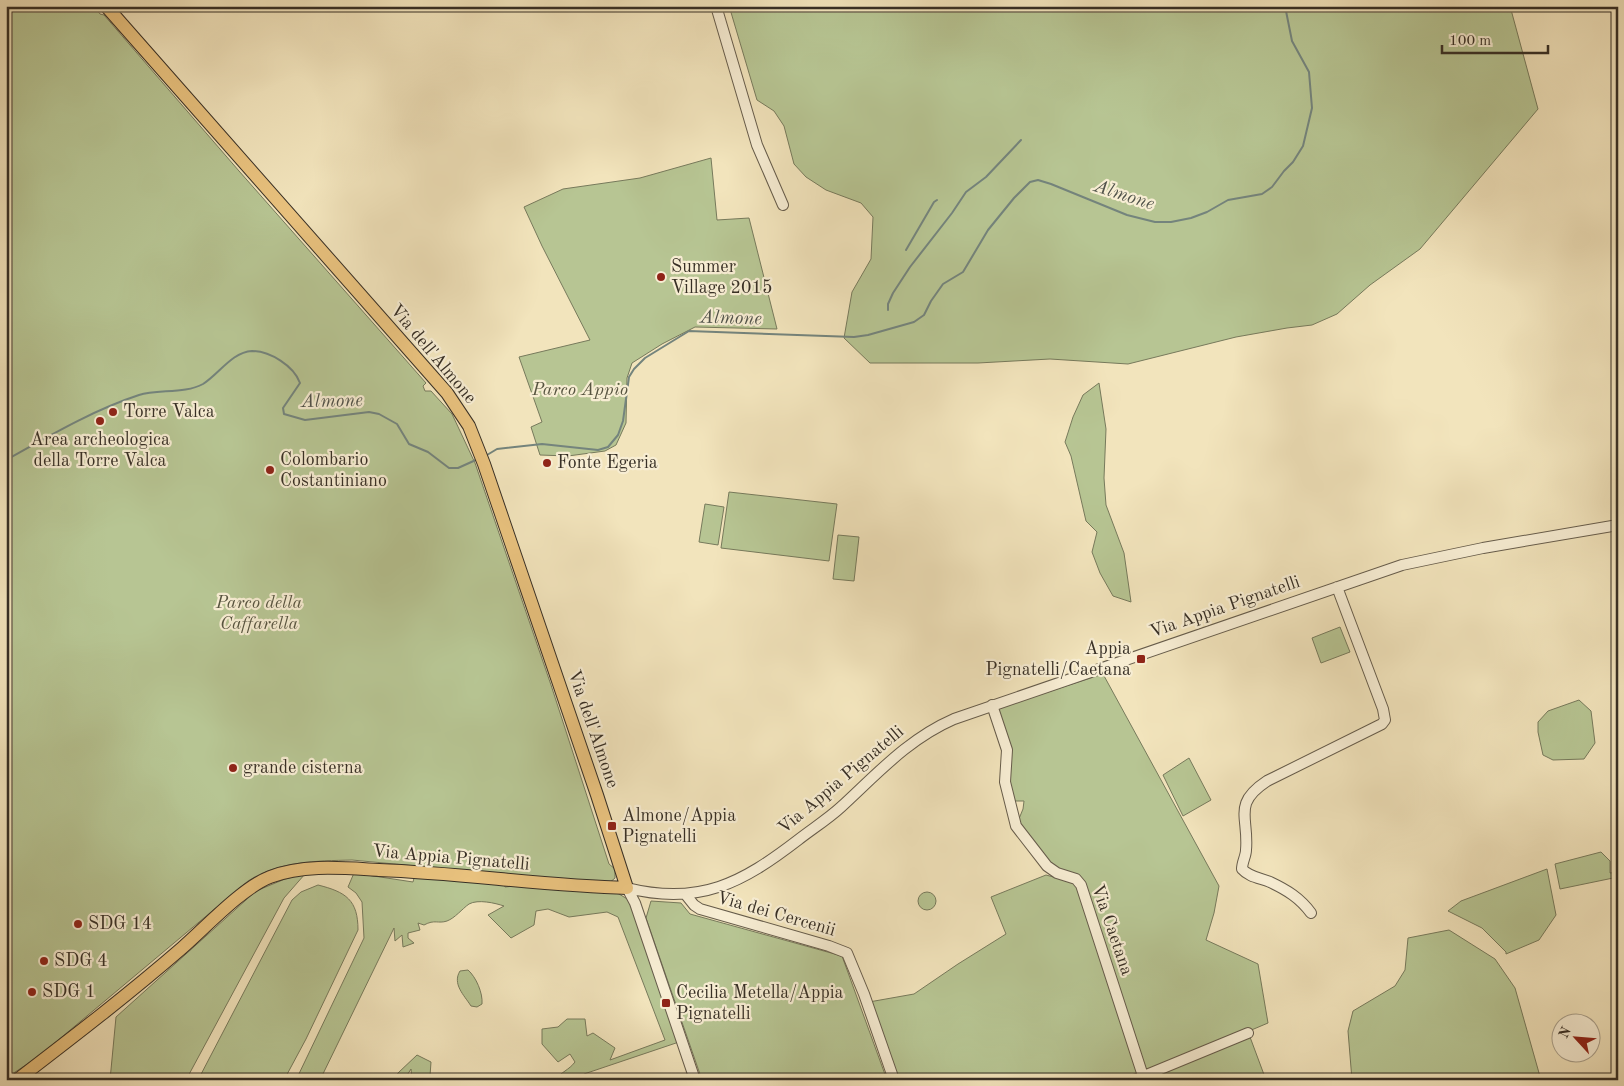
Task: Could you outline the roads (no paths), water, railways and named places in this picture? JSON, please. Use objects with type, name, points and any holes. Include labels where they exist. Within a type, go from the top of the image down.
[{"type":"main road","name":"Via dell'Almone","points":[[106,6],[447,394],[469,426],[597,795],[627,888]]},
{"type":"main road","name":"Via Appia Pignatelli","points":[[17,1080],[127,995],[229,906],[254,887],[279,874],[324,867],[435,872],[557,885],[627,888]]},
{"type":"street","points":[[716,6],[757,145],[783,205]]},
{"type":"street","name":"Via Appia Pignatelli","points":[[627,888],[648,893],[686,895],[721,887],[745,876],[789,847],[839,809],[894,756],[918,737],[947,722],[992,705],[1385,570],[1423,559],[1618,524]]},
{"type":"street","points":[[1311,913],[1292,893],[1247,874],[1242,869],[1246,851],[1244,807],[1251,793],[1267,781],[1382,724],[1385,720],[1383,709],[1337,587]]},
{"type":"street","name":"Via Caetana","points":[[992,705],[1007,750],[1005,782],[1014,822],[1047,866],[1054,872],[1076,879],[1082,885],[1139,1078]]},
{"type":"street","points":[[627,888],[640,919],[695,1080]]},
{"type":"street","points":[[640,919],[648,893]]},
{"type":"street","name":"Via dei Cercenii","points":[[686,895],[700,909],[829,946],[847,954],[864,994],[894,1080]]},
{"type":"street","points":[[1139,1078],[1248,1033]]},
{"type":"waterway","name":"Almone","points":[[487,455],[497,449],[542,444],[598,450],[608,447],[618,435],[623,421],[629,377],[634,369],[645,358],[689,331],[854,337],[914,322],[924,315],[943,284],[963,272],[988,230],[1014,198],[1030,182],[1038,180],[1051,184],[1127,215],[1155,222],[1171,222],[1191,218],[1207,212],[1228,200],[1262,194],[1272,187],[1293,162],[1303,146],[1312,108],[1309,72],[1292,41],[1285,6]]},
{"type":"waterway","points":[[888,310],[888,304],[893,293],[910,267],[966,192],[986,177],[1021,140]]},
{"type":"waterway","points":[[906,250],[937,200]]},
{"type":"waterway","name":"Almone","points":[[6,460],[71,424],[122,401],[146,393],[188,389],[203,384],[232,359],[245,352],[252,351],[274,357],[287,365],[297,377],[300,383],[283,408],[284,414],[305,420],[369,412],[379,414],[397,424],[409,444],[428,452],[449,468],[458,468],[478,459]]},
{"type":"place","name":"Summer Village 2015","points":[[661,277]]},
{"type":"place","name":"Torre Valca","points":[[113,412]]},
{"type":"place","name":"Area archeologica della Torre Valca","points":[[100,421]]},
{"type":"place","name":"Fonte Egeria","points":[[547,463]]},
{"type":"place","name":"Colombario Costantiniano","points":[[270,470]]},
{"type":"place","name":"Appia Pignatelli/Caetana","points":[[1141,659]]},
{"type":"place","name":"grande cisterna","points":[[233,768]]},
{"type":"place","name":"Almone/Appia Pignatelli","points":[[612,826]]},
{"type":"place","name":"SDG 14","points":[[78,924]]},
{"type":"place","name":"SDG 4","points":[[44,961]]},
{"type":"place","name":"SDG 1","points":[[32,992]]},
{"type":"place","name":"Cecilia Metella/Appia Pignatelli","points":[[666,1003]]},
{"type":"park label","name":"Parco Appio","points":[[580,390]]},
{"type":"park label","name":"Parco della Caffarella","points":[[259,613]]}]
